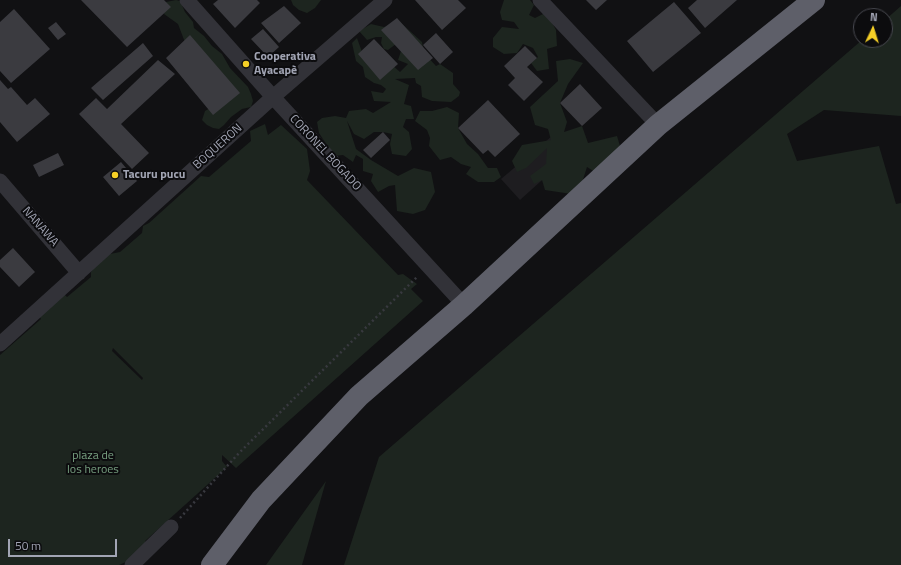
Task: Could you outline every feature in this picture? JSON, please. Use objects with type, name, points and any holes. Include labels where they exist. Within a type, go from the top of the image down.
[{"type":"highway","points":[[212,565],[261,500],[359,396],[464,305],[658,125],[814,0]]},
{"type":"street","name":"CORONEL BOGADO","points":[[187,0],[273,97],[464,305]]},
{"type":"street","name":"BOQUERON","points":[[0,344],[273,97],[385,0]]},
{"type":"street","points":[[540,0],[658,125]]},
{"type":"street","name":"NANAWA","points":[[0,181],[79,273]]},
{"type":"street","points":[[132,565],[171,527]]},
{"type":"path","points":[[171,527],[239,453],[428,266]]},
{"type":"shaded area","points":[[552,136],[571,154],[520,200],[501,179]]},
{"type":"green space","points":[[176,0],[180,1],[185,12],[193,22],[194,28],[222,54],[230,68],[248,87],[251,94],[253,101],[251,107],[242,109],[219,129],[207,125],[202,120],[205,111],[210,108],[178,24],[164,14],[166,2]]},
{"type":"green space","points":[[291,0],[321,0],[315,8],[307,13],[299,10],[293,5]]},
{"type":"green space","points":[[504,0],[530,0],[534,5],[529,15],[535,18],[545,13],[549,17],[556,30],[557,46],[547,49],[549,69],[537,71],[531,63],[538,57],[533,48],[523,44],[517,53],[504,54],[493,47],[493,38],[502,27],[519,29],[514,22],[502,20],[500,12]]},
{"type":"green space","points":[[901,6],[901,116],[824,110],[787,134],[797,161],[879,146],[896,204],[901,203],[901,565],[344,565],[379,457],[853,48],[893,48],[893,13]]},
{"type":"green space","points":[[400,22],[422,42],[424,53],[436,66],[440,64],[453,73],[453,84],[460,92],[459,96],[451,102],[432,101],[422,97],[421,86],[416,83],[415,78],[395,79],[409,85],[404,104],[411,106],[414,119],[406,119],[403,127],[409,132],[412,149],[406,156],[392,154],[390,144],[392,134],[374,132],[364,139],[354,134],[347,121],[356,149],[371,160],[398,176],[414,168],[431,172],[435,192],[425,210],[413,214],[397,211],[395,185],[389,186],[378,192],[371,181],[373,174],[363,171],[363,159],[356,155],[353,162],[343,155],[334,156],[319,133],[317,122],[322,118],[335,116],[346,118],[349,111],[366,109],[373,113],[391,102],[374,101],[371,91],[383,93],[386,89],[365,77],[363,67],[356,61],[352,43],[357,38],[362,52],[391,64],[400,72],[408,64],[398,60],[401,51],[396,44],[388,50],[384,49],[381,43],[382,37],[367,40],[359,31],[371,24],[384,27]]},
{"type":"green space","points":[[570,59],[583,63],[568,84],[560,103],[567,122],[564,132],[582,126],[588,143],[617,136],[623,156],[598,174],[587,167],[578,195],[545,190],[542,180],[534,184],[530,176],[546,164],[547,148],[526,168],[517,172],[512,161],[522,145],[551,140],[548,129],[535,125],[530,107],[558,81],[556,61]]},
{"type":"green space","points":[[447,107],[459,113],[458,128],[467,144],[478,154],[488,168],[497,168],[501,177],[494,182],[478,182],[466,174],[471,167],[461,164],[451,157],[440,160],[429,146],[430,138],[427,130],[415,121],[420,111],[432,111]]},
{"type":"green space","name":"plaza de los heroes","points":[[265,124],[268,135],[281,125],[307,149],[310,171],[307,180],[398,275],[403,274],[417,284],[411,289],[423,301],[236,468],[222,455],[222,461],[227,467],[145,541],[147,544],[142,555],[119,565],[0,565],[0,355],[41,319],[38,314],[61,291],[67,297],[91,277],[91,272],[100,256],[120,252],[142,233],[143,226],[149,223],[201,176],[209,177],[251,141],[250,131]],"holes":[[[113,348],[143,378],[142,380],[112,351]]]},
{"type":"green space","points":[[326,481],[302,565],[266,565]]},
{"type":"building","points":[[81,0],[164,0],[171,7],[127,47]]},
{"type":"building","points":[[218,0],[257,0],[260,3],[235,28],[213,4]]},
{"type":"building","points":[[415,0],[458,0],[466,8],[442,30]]},
{"type":"building","points":[[586,0],[607,0],[596,10]]},
{"type":"building","points":[[697,0],[737,0],[705,28],[688,8]]},
{"type":"building","points":[[674,2],[701,33],[653,72],[627,41]]},
{"type":"building","points":[[284,6],[301,23],[279,43],[261,23]]},
{"type":"building","points":[[14,9],[50,49],[11,83],[0,71],[0,22]]},
{"type":"building","points":[[397,18],[433,58],[418,70],[381,30]]},
{"type":"building","points":[[56,22],[66,34],[58,40],[48,28]]},
{"type":"building","points":[[263,29],[279,47],[268,57],[251,39]]},
{"type":"building","points":[[436,33],[453,52],[440,64],[423,45]]},
{"type":"building","points":[[190,35],[240,93],[213,115],[166,58]]},
{"type":"building","points":[[374,39],[398,64],[380,80],[358,54]]},
{"type":"building","points":[[143,43],[153,56],[103,100],[91,88]]},
{"type":"building","points":[[525,46],[537,58],[527,67],[543,82],[524,101],[508,85],[515,78],[504,66]]},
{"type":"building","points":[[158,60],[175,74],[121,124],[149,153],[132,169],[79,114],[96,98],[107,109]]},
{"type":"building","points":[[0,80],[8,89],[11,87],[27,105],[35,98],[50,114],[17,142],[0,122]]},
{"type":"building","points":[[580,84],[602,108],[582,126],[560,103]]},
{"type":"building","points":[[488,100],[520,134],[495,157],[488,150],[483,154],[458,128]]},
{"type":"building","points":[[383,132],[390,140],[371,158],[363,150]]},
{"type":"building","points":[[58,153],[64,165],[39,177],[33,165]]},
{"type":"building","points":[[121,162],[137,181],[119,196],[103,177]]},
{"type":"building","points":[[13,248],[35,272],[19,287],[0,267],[0,260]]},
{"type":"place","name":"Cooperativa Ayacapè","points":[[246,64]]},
{"type":"place","name":"Tacuru pucu","points":[[115,175]]}]
